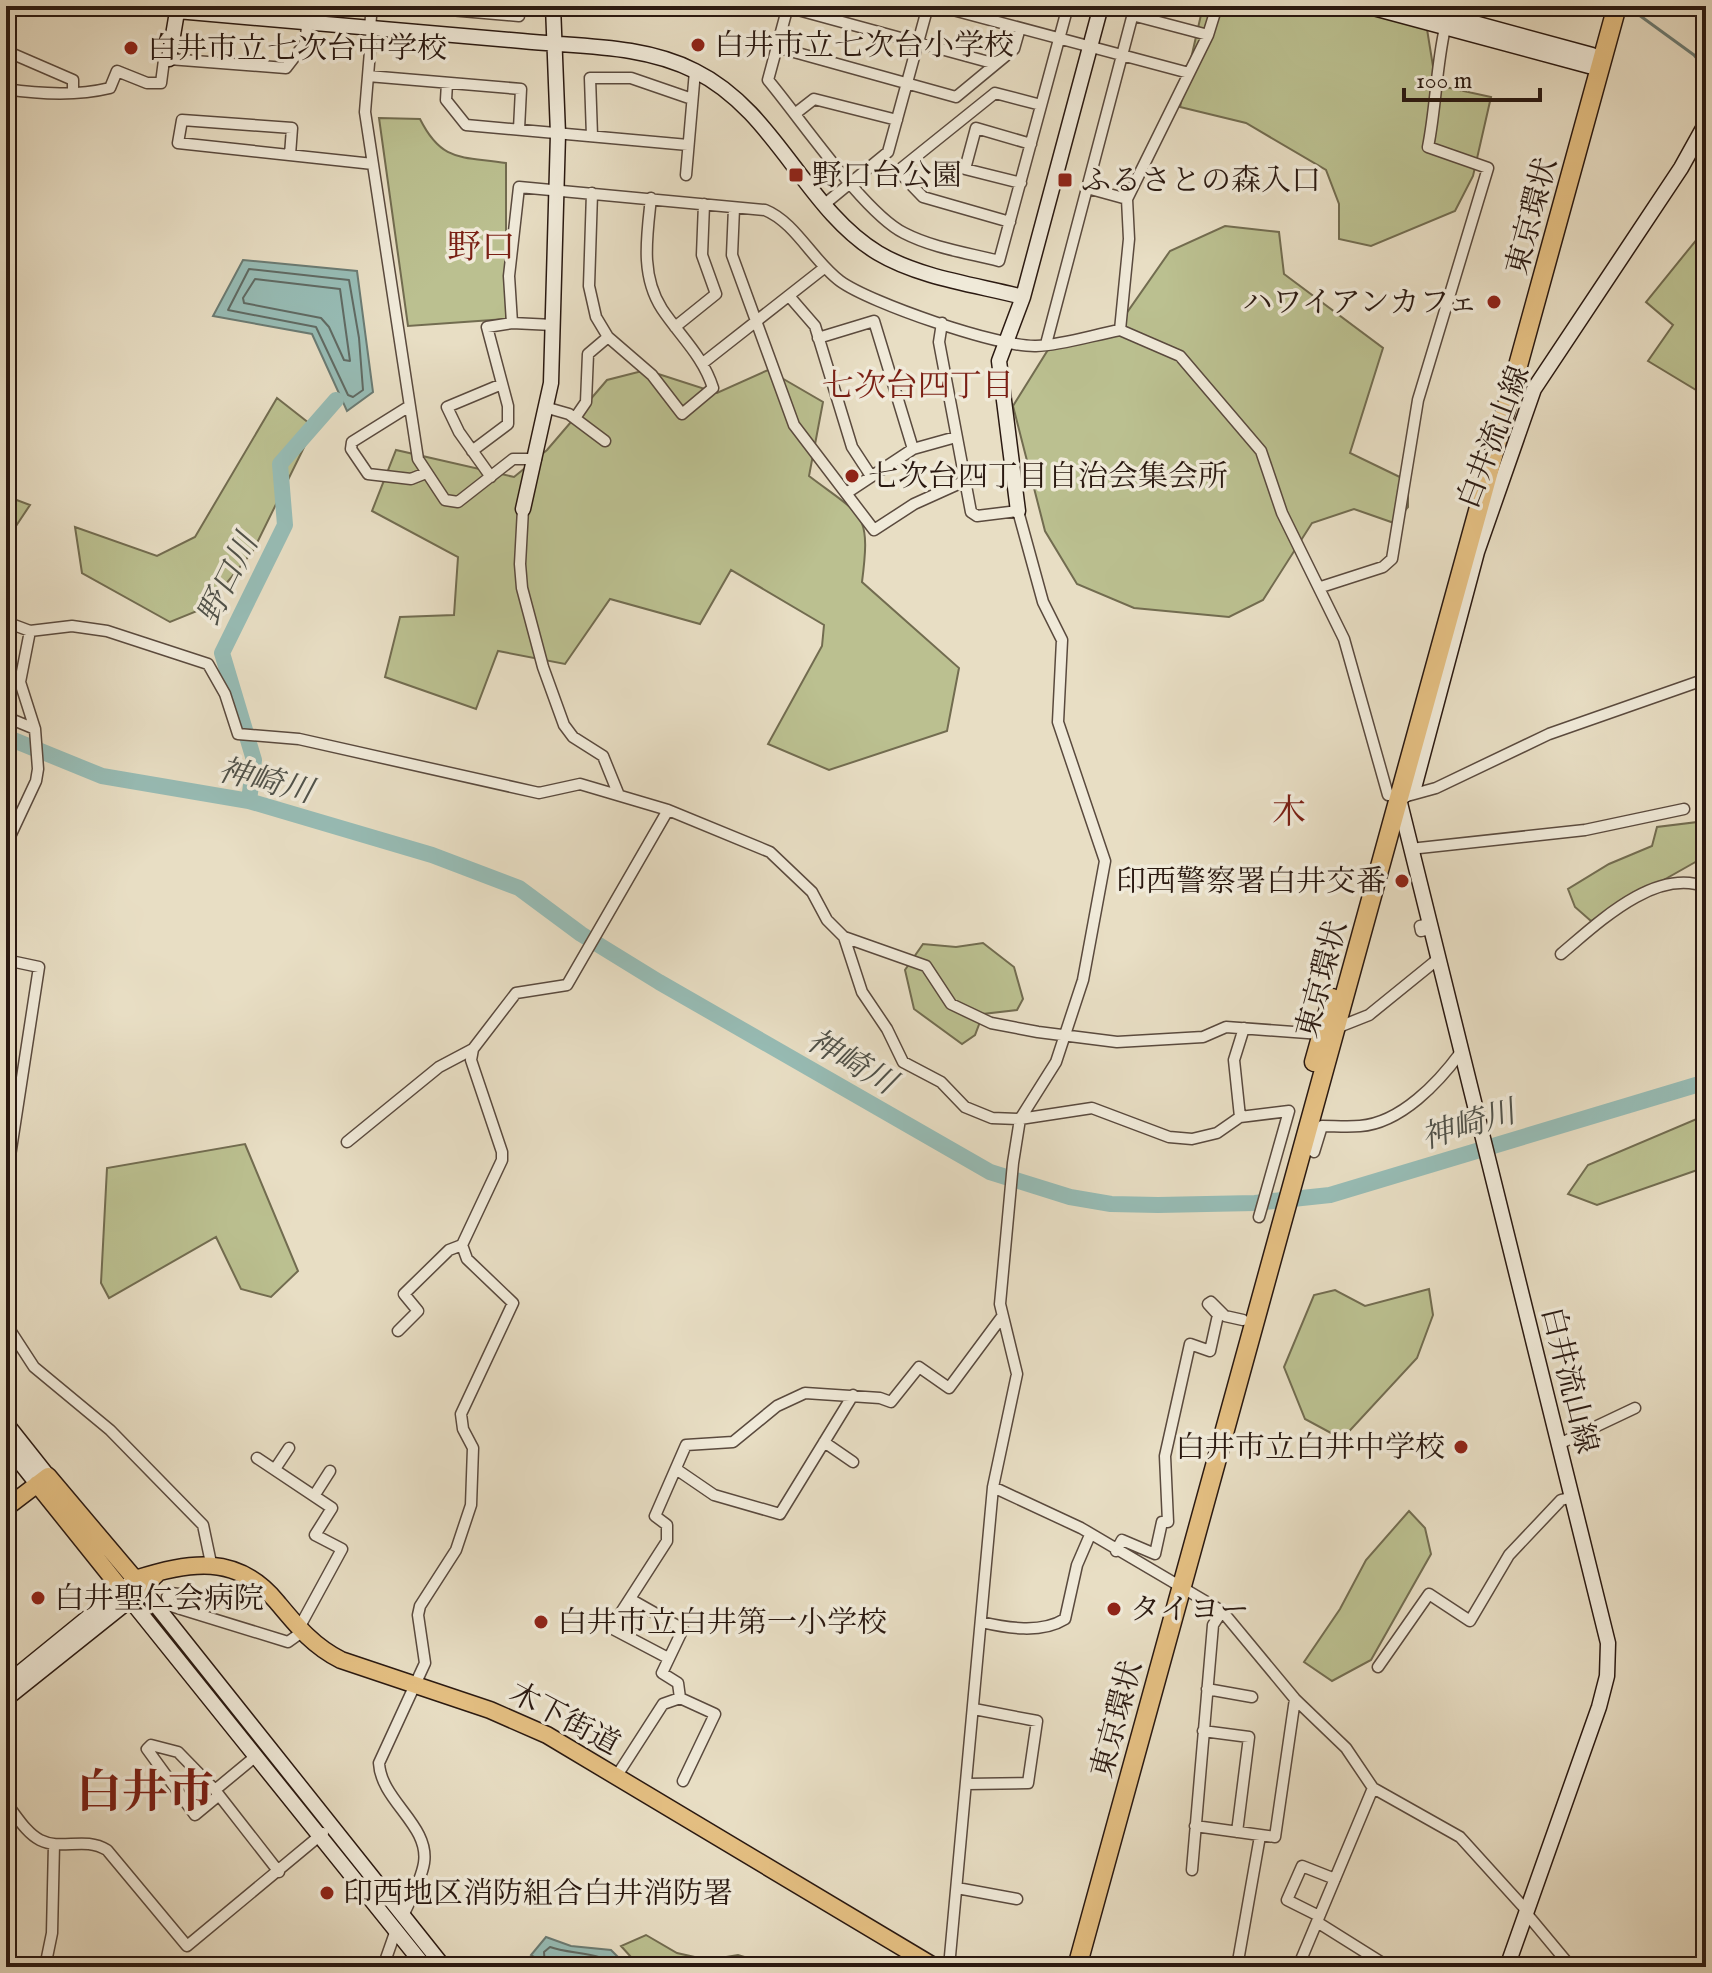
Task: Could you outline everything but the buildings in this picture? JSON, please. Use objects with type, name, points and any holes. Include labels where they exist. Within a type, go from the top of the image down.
[{"type":"highway","name":"東京環状","points":[[1065,1967],[1176,1586],[1271,1217],[1329,1032],[1512,371],[1594,62],[1604,6]]},
{"type":"highway","name":"東京環状","points":[[1594,62],[1617,6]]},
{"type":"highway","name":"東京環状","points":[[1077,1967],[1271,1217]]},
{"type":"main road","points":[[523,509],[548,408],[553,325],[558,134],[553,6]]},
{"type":"main road","points":[[1018,511],[999,361],[1023,297],[1101,6]]},
{"type":"main road","points":[[1366,6],[1445,28],[1594,62]]},
{"type":"main road","points":[[1412,6],[1594,62]]},
{"type":"main road","points":[[169,59],[178,8],[636,52],[695,71],[746,107],[852,232],[878,253],[896,262],[1023,297]]},
{"type":"main road","name":"白井流山線","points":[[1507,1967],[1607,1676],[1605,1625],[1430,926],[1393,797],[1414,788],[1477,552],[1538,379],[1681,168],[1706,123]]},
{"type":"main road","points":[[1512,371],[1538,379]]},
{"type":"main road","points":[[6,1423],[42,1480]]},
{"type":"main road","points":[[6,1445],[42,1480],[132,1590],[325,1831],[425,1967]]},
{"type":"main road","points":[[6,1508],[42,1480]]},
{"type":"main road","points":[[6,1684],[161,1571],[211,1563]]},
{"type":"main road","name":"木下街道","points":[[211,1563],[236,1570],[259,1584],[321,1650],[341,1660],[523,1723],[935,1967]]},
{"type":"main road","points":[[6,1699],[132,1590]]},
{"type":"main road","points":[[132,1590],[256,1756],[403,1916],[444,1967]]},
{"type":"street","points":[[372,6],[365,112],[414,447],[426,473],[445,500],[458,502],[513,459],[536,459]]},
{"type":"street","points":[[404,6],[519,16],[519,6]]},
{"type":"street","points":[[826,203],[888,152],[928,6]]},
{"type":"street","points":[[938,6],[1189,73]]},
{"type":"street","points":[[996,64],[788,7],[768,80],[884,220],[901,232],[999,261],[1068,6]]},
{"type":"street","points":[[1120,330],[1129,239],[1127,199],[1208,35],[1217,6]]},
{"type":"street","points":[[1046,344],[1134,10],[1208,35]]},
{"type":"street","points":[[6,89],[32,93],[110,88],[117,71],[147,83],[161,83],[164,60],[169,59],[286,68],[306,42],[307,22]]},
{"type":"street","points":[[776,47],[956,97],[1014,49],[1020,28]]},
{"type":"street","points":[[1321,587],[1383,567],[1392,559],[1415,412],[1488,168],[1428,147],[1435,113],[1437,62],[1445,28]]},
{"type":"street","points":[[6,51],[73,80],[73,91]]},
{"type":"street","points":[[686,175],[695,71]]},
{"type":"street","points":[[368,76],[521,89],[519,129]]},
{"type":"street","points":[[592,136],[590,78],[631,78],[692,99]]},
{"type":"street","points":[[447,83],[446,100],[466,125],[688,145]]},
{"type":"street","points":[[1010,222],[932,201],[913,190],[898,171],[995,93],[1041,105]]},
{"type":"street","points":[[796,113],[814,99],[897,120]]},
{"type":"street","points":[[290,155],[292,128],[182,120],[178,143],[373,164]]},
{"type":"street","points":[[1021,183],[965,169],[976,128],[1031,144]]},
{"type":"street","points":[[512,323],[509,276],[519,187],[651,198],[775,214],[824,268],[868,299],[942,323],[1034,346],[1120,330],[1180,356],[1261,451],[1282,513],[1344,639],[1393,797],[1436,788],[1549,734],[1706,679]]},
{"type":"street","points":[[1087,188],[1127,199]]},
{"type":"street","points":[[592,193],[589,286],[596,317],[608,337],[652,375],[682,414],[713,388],[703,363],[655,296],[647,268],[651,198]]},
{"type":"street","points":[[675,327],[716,294],[702,255],[704,204]]},
{"type":"street","points":[[734,208],[732,255],[794,425],[874,530],[914,504],[965,481]]},
{"type":"street","points":[[703,363],[824,268]]},
{"type":"street","points":[[789,296],[815,326],[852,447],[871,476]]},
{"type":"street","points":[[818,338],[874,321],[913,449]]},
{"type":"street","points":[[472,451],[508,424],[508,406],[487,327],[512,323],[553,325]]},
{"type":"street","points":[[942,323],[939,342],[971,512],[977,516],[1018,511],[1043,602],[1062,640],[1058,722],[1105,861],[1083,980],[1056,1062],[1020,1119],[1013,1163],[1001,1318],[1017,1374],[993,1487],[949,1967]]},
{"type":"street","points":[[575,418],[586,402],[588,354],[608,337]]},
{"type":"street","points":[[491,477],[447,407],[502,384]]},
{"type":"street","points":[[408,407],[352,442],[351,449],[368,474],[411,479],[426,473]]},
{"type":"street","points":[[548,408],[575,418],[605,441]]},
{"type":"street","points":[[848,492],[913,449],[956,437]]},
{"type":"street","points":[[523,509],[522,588],[543,667],[564,725],[573,737],[603,756],[618,793]]},
{"type":"street","points":[[6,622],[30,631],[72,626],[98,630],[202,661],[214,673],[225,694],[238,734],[299,739],[539,793],[580,784],[668,810],[770,852],[812,892],[827,920],[844,937],[926,966],[951,1004],[991,1023],[1117,1042],[1203,1037],[1226,1027],[1329,1032],[1369,1015],[1438,959]]},
{"type":"street","points":[[6,845],[36,781],[38,769],[35,729],[20,682],[30,631]]},
{"type":"street","points":[[6,717],[35,729]]},
{"type":"street","points":[[1410,849],[1585,830],[1684,809]]},
{"type":"street","points":[[347,1142],[439,1067],[473,1049],[511,997],[522,992],[567,985],[668,810]]},
{"type":"street","points":[[1561,954],[1593,928],[1651,890],[1672,882],[1706,887]]},
{"type":"street","points":[[844,937],[862,992],[887,1029],[903,1062],[941,1082],[965,1107],[992,1118],[1020,1119],[1092,1108],[1169,1137],[1192,1139],[1217,1133],[1240,1117],[1289,1111],[1280,1187]]},
{"type":"street","points":[[6,960],[39,967],[6,1182]]},
{"type":"street","points":[[1240,1117],[1234,1060],[1244,1028]]},
{"type":"street","points":[[398,1331],[418,1311],[404,1294],[449,1250],[462,1245],[502,1160],[502,1152],[473,1075],[473,1049]]},
{"type":"street","points":[[1314,1152],[1322,1126],[1363,1127],[1381,1120],[1434,1088],[1461,1052]]},
{"type":"street","points":[[403,1916],[424,1865],[423,1844],[388,1795],[380,1778],[379,1763],[425,1663],[418,1615],[420,1606],[456,1550],[471,1505],[473,1448],[463,1429],[461,1414],[513,1303],[467,1259],[462,1245]]},
{"type":"street","points":[[1116,1551],[1122,1540],[1155,1554],[1162,1522],[1168,1522],[1165,1456],[1190,1344],[1210,1351],[1218,1315],[1208,1304],[1211,1302],[1225,1316],[1243,1320]]},
{"type":"street","points":[[668,1658],[611,1628],[667,1541],[667,1525],[655,1516],[686,1445],[733,1442],[790,1399],[805,1393],[853,1395],[891,1402],[919,1367],[949,1388],[1001,1318]]},
{"type":"street","points":[[6,1324],[34,1367],[110,1430],[203,1525],[211,1563]]},
{"type":"street","points":[[676,1469],[714,1495],[780,1514],[853,1395]]},
{"type":"street","points":[[1559,1444],[1635,1408]]},
{"type":"street","points":[[824,1442],[853,1462]]},
{"type":"street","points":[[275,1469],[289,1448]]},
{"type":"street","points":[[203,1615],[288,1642],[300,1630],[342,1549],[315,1535],[332,1508],[257,1458]]},
{"type":"street","points":[[314,1496],[330,1471]]},
{"type":"street","points":[[993,1487],[1081,1528],[1222,1611],[1295,1699],[1346,1748],[1373,1788],[1460,1837],[1571,1967]]},
{"type":"street","points":[[1378,1667],[1429,1594],[1470,1621],[1509,1555],[1561,1500],[1573,1497]]},
{"type":"street","points":[[981,1622],[1020,1629],[1055,1625],[1065,1619],[1077,1565],[1090,1535]]},
{"type":"street","points":[[630,1599],[683,1629],[662,1673],[678,1683],[680,1698]]},
{"type":"street","points":[[1192,1870],[1213,1625],[1222,1611]]},
{"type":"street","points":[[1207,1689],[1252,1697]]},
{"type":"street","points":[[616,1777],[663,1704],[680,1698],[715,1714],[683,1781]]},
{"type":"street","points":[[1195,1826],[1275,1837],[1295,1699]]},
{"type":"street","points":[[967,1784],[1028,1783],[1037,1721],[974,1709]]},
{"type":"street","points":[[1203,1731],[1249,1737],[1237,1832]]},
{"type":"street","points":[[256,1756],[217,1793],[195,1815],[147,1749],[151,1745],[178,1752],[217,1793],[279,1872]]},
{"type":"street","points":[[1298,1967],[1373,1788]]},
{"type":"street","points":[[6,1803],[39,1839],[54,1844],[89,1842],[107,1850],[187,1946],[325,1831]]},
{"type":"street","points":[[1237,1967],[1260,1836]]},
{"type":"street","points":[[45,1967],[52,1933],[54,1844]]},
{"type":"street","points":[[1335,1879],[1302,1866],[1287,1900],[1384,1964]]},
{"type":"street","points":[[957,1888],[1017,1899]]},
{"type":"street","points":[[383,1967],[396,1930]]},
{"type":"green space","points":[[1203,6],[1400,6],[1427,29],[1436,85],[1491,97],[1473,176],[1455,211],[1371,246],[1339,239],[1339,204],[1326,170],[1246,123],[1180,107]]},
{"type":"green space","points":[[379,118],[420,119],[428,133],[445,150],[465,158],[506,163],[506,319],[408,326]]},
{"type":"green space","points":[[1225,226],[1279,232],[1284,274],[1383,348],[1350,453],[1408,481],[1408,507],[1394,523],[1354,509],[1312,523],[1263,600],[1229,617],[1134,608],[1077,584],[1045,531],[1013,406],[1051,345],[1114,331],[1170,251]]},
{"type":"green space","points":[[1706,228],[1706,396],[1648,361],[1673,325],[1646,302]]},
{"type":"green space","points":[[646,370],[717,393],[768,370],[823,402],[809,476],[859,518],[865,541],[862,582],[959,668],[947,731],[829,770],[768,744],[822,646],[824,625],[731,570],[700,624],[610,599],[565,664],[498,651],[476,709],[385,677],[400,617],[454,615],[458,557],[372,511],[396,450],[514,477],[547,450],[607,380]]},
{"type":"green space","points":[[277,398],[314,427],[253,551],[207,607],[170,622],[82,573],[75,527],[157,556],[195,537]]},
{"type":"green space","points":[[6,496],[30,505],[12,532],[6,532]]},
{"type":"green space","points":[[1706,821],[1706,856],[1591,921],[1575,907],[1568,889],[1609,864],[1652,846],[1657,827]]},
{"type":"green space","points":[[983,943],[1014,967],[1023,999],[1017,1010],[983,1014],[975,1035],[962,1044],[914,1009],[905,970],[923,944],[956,947]]},
{"type":"green space","points":[[1706,1115],[1706,1167],[1597,1205],[1568,1194],[1588,1165]]},
{"type":"green space","points":[[245,1144],[298,1271],[271,1297],[241,1289],[216,1237],[109,1298],[101,1283],[107,1168]]},
{"type":"green space","points":[[1429,1289],[1433,1315],[1417,1358],[1342,1439],[1305,1419],[1284,1367],[1314,1295],[1335,1290],[1365,1306]]},
{"type":"green space","points":[[1409,1511],[1425,1528],[1431,1554],[1371,1660],[1332,1681],[1304,1662],[1340,1609],[1366,1560]]},
{"type":"green space","points":[[646,1935],[677,1953],[708,1960],[738,1955],[778,1967],[640,1967],[621,1946]]},
{"type":"water","points":[[243,260],[357,271],[373,392],[347,411],[312,334],[213,316]]},
{"type":"water","points":[[546,1937],[571,1946],[611,1950],[628,1967],[536,1967],[539,1960],[531,1955]]},
{"type":"waterway","points":[[1628,7],[1694,55],[1706,69]]},
{"type":"waterway","name":"野口川","points":[[249,801],[254,760],[222,653],[285,525],[280,464],[336,400]]},
{"type":"waterway","name":"神崎川","points":[[6,737],[102,776],[249,801],[432,855],[519,888],[581,934],[659,982],[990,1172],[1070,1197],[1111,1204],[1158,1205],[1255,1203],[1330,1195],[1706,1082]]},
{"type":"place","name":"白井市立七次台小学校","points":[[698,45]]},
{"type":"place","name":"白井市立七次台中学校","points":[[131,48]]},
{"type":"place","name":"野口台公園","points":[[796,175]]},
{"type":"place","name":"ふるさとの森入口","points":[[1065,180]]},
{"type":"place","name":"ハワイアンカフェ","points":[[1494,302]]},
{"type":"place","name":"七次台四丁目自治会集会所","points":[[852,476]]},
{"type":"place","name":"印西警察署白井交番","points":[[1402,881]]},
{"type":"place","name":"白井市立白井中学校","points":[[1461,1447]]},
{"type":"place","name":"白井聖仁会病院","points":[[38,1598]]},
{"type":"place","name":"タイヨー","points":[[1114,1609]]},
{"type":"place","name":"白井市立白井第一小学校","points":[[541,1622]]},
{"type":"place","name":"印西地区消防組合白井消防署","points":[[327,1893]]},
{"type":"district","name":"野口","points":[[481,246]]},
{"type":"district","name":"七次台四丁目","points":[[918,385]]},
{"type":"district","name":"木","points":[[1289,811]]},
{"type":"district","name":"白井市","points":[[145,1791]]}]
